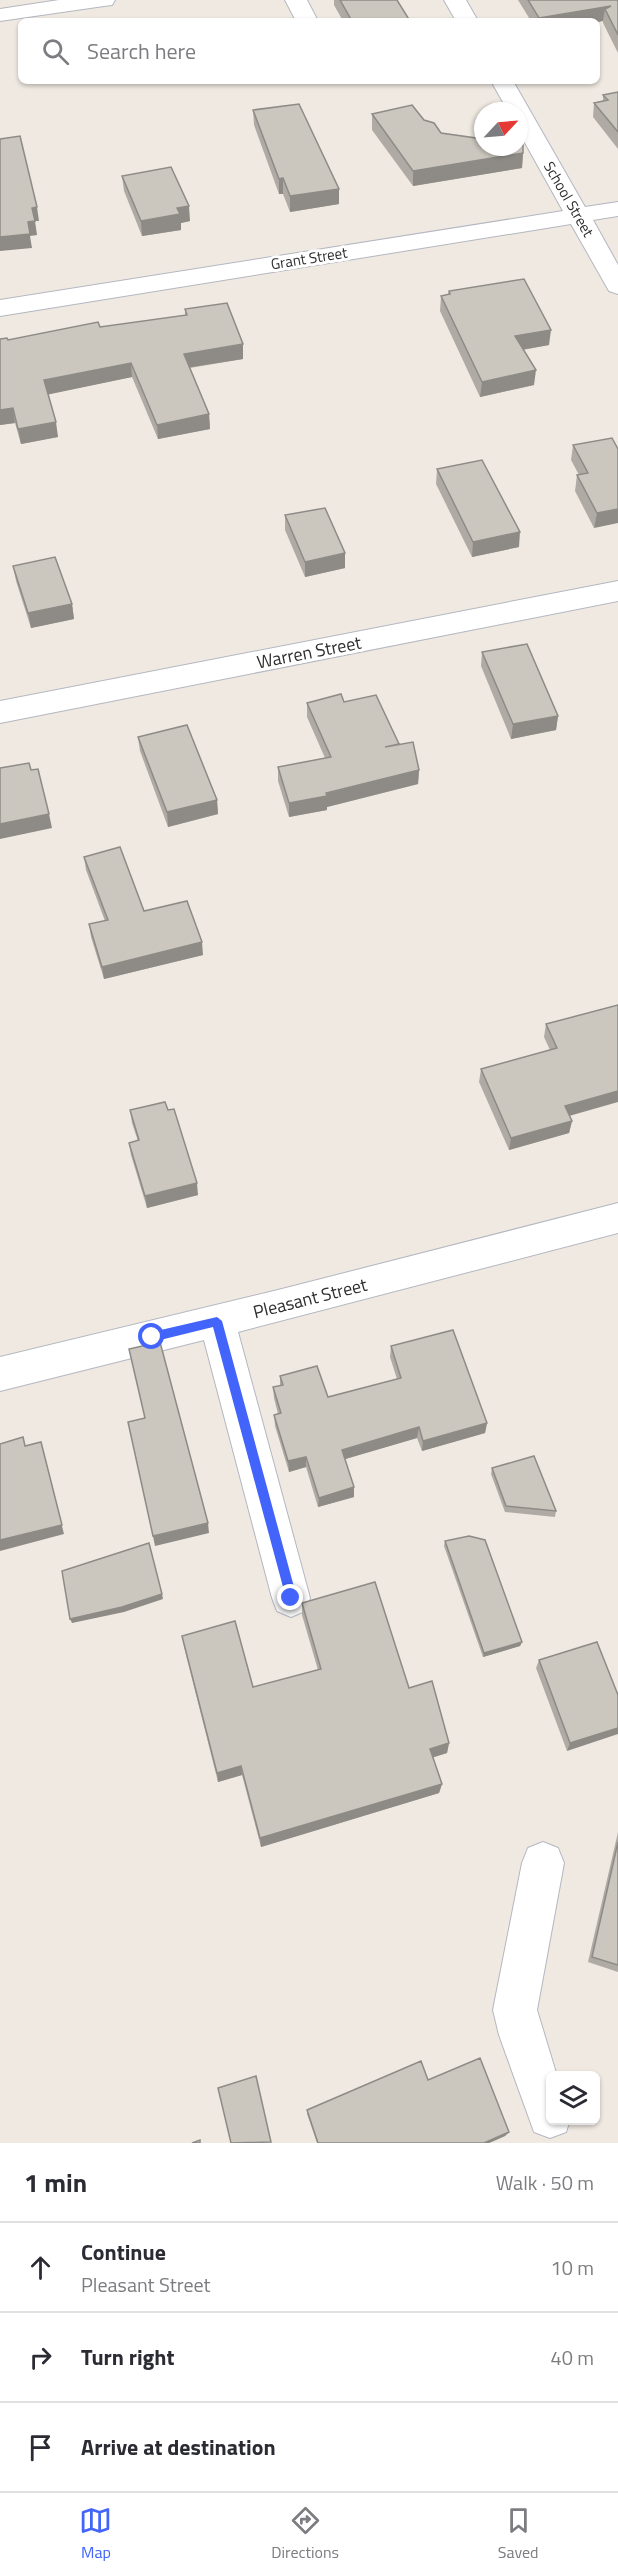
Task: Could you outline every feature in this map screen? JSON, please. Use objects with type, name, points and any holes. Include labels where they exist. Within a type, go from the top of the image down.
[{"type":"street","points":[[0,15],[104,0]]},
{"type":"street","points":[[296,0],[305,18]]},
{"type":"street","points":[[455,0],[465,18]]},
{"type":"street","name":"School Street","points":[[503,84],[514,102]]},
{"type":"street","name":"School Street","points":[[528,127],[618,286]]},
{"type":"street","name":"Grant Street","points":[[0,308],[618,209]]},
{"type":"street","name":"Warren Street","points":[[0,712],[618,591]]},
{"type":"street","name":"Pleasant Street","points":[[0,1374],[618,1218]]},
{"type":"street","points":[[217,1321],[291,1598]]},
{"type":"street","points":[[543,1863],[515,2010],[521,2035],[546,2105]]},
{"type":"street","points":[[554,2125],[561,2143]]},
{"type":"building","points":[[340,0],[397,0],[408,18],[350,18]]},
{"type":"building","points":[[528,0],[618,0],[618,35],[605,9],[611,6],[539,18]]},
{"type":"building","points":[[618,92],[618,132],[594,103],[608,100],[603,95]]},
{"type":"building","points":[[299,104],[339,189],[290,196],[283,178],[279,179],[253,110]]},
{"type":"building","points":[[412,105],[424,120],[434,123],[441,133],[474,138],[474,156],[505,156],[413,171],[372,114]]},
{"type":"building","points":[[20,136],[37,207],[32,208],[35,221],[28,222],[30,234],[0,237],[0,139]]},
{"type":"building","points":[[171,167],[189,206],[177,208],[180,214],[141,221],[122,176]]},
{"type":"building","points":[[524,279],[551,330],[515,336],[536,370],[482,382],[441,296],[450,294],[449,291]]},
{"type":"building","points":[[227,303],[243,344],[184,354],[209,414],[157,425],[131,363],[44,380],[56,422],[18,429],[13,408],[0,410],[0,339],[7,338],[8,340],[98,322],[100,327],[187,315],[185,309]]},
{"type":"building","points":[[612,438],[618,449],[618,509],[597,513],[577,475],[588,473],[573,445]]},
{"type":"building","points":[[482,460],[520,532],[473,542],[437,469]]},
{"type":"building","points":[[325,508],[345,553],[305,562],[285,515]]},
{"type":"building","points":[[55,557],[72,604],[28,613],[13,566]]},
{"type":"building","points":[[527,644],[558,716],[513,724],[482,652]]},
{"type":"building","points":[[341,694],[344,702],[376,695],[399,744],[385,747],[413,742],[419,770],[326,793],[327,796],[289,803],[278,767],[331,757],[307,703]]},
{"type":"building","points":[[187,725],[217,800],[167,812],[138,737]]},
{"type":"building","points":[[29,763],[31,770],[38,769],[49,814],[0,824],[0,768]]},
{"type":"building","points":[[120,847],[144,911],[187,901],[202,942],[102,967],[89,924],[108,920],[84,857]]},
{"type":"building","points":[[618,1005],[618,1091],[565,1106],[572,1121],[511,1138],[481,1069],[557,1048],[546,1024]]},
{"type":"building","points":[[165,1102],[168,1110],[174,1109],[197,1183],[145,1196],[129,1143],[139,1140],[130,1110]]},
{"type":"building","points":[[453,1330],[487,1423],[423,1441],[419,1427],[342,1450],[354,1487],[319,1498],[306,1457],[288,1461],[274,1415],[281,1413],[273,1387],[283,1385],[280,1376],[317,1366],[328,1397],[401,1378],[391,1346]]},
{"type":"building","points":[[160,1342],[208,1523],[153,1536],[128,1422],[145,1418],[129,1349]]},
{"type":"building","points":[[23,1437],[25,1446],[41,1442],[62,1525],[0,1540],[0,1444]]},
{"type":"building","points":[[534,1456],[556,1511],[506,1506],[492,1468]]},
{"type":"building","points":[[469,1536],[485,1540],[522,1642],[484,1653],[445,1541]]},
{"type":"building","points":[[149,1543],[162,1594],[122,1607],[70,1619],[62,1571]]},
{"type":"building","points":[[375,1582],[409,1688],[432,1681],[449,1743],[430,1749],[442,1784],[260,1838],[241,1766],[217,1773],[182,1636],[235,1621],[253,1687],[321,1669],[302,1603]]},
{"type":"building","points":[[597,1642],[618,1695],[618,1728],[570,1743],[539,1660]]},
{"type":"building","points":[[618,1842],[618,1965],[592,1957]]},
{"type":"building","points":[[480,2058],[509,2132],[484,2143],[318,2143],[307,2110],[421,2061],[428,2080]]},
{"type":"building","points":[[256,2076],[271,2142],[231,2143],[218,2088]]},
{"type":"route","points":[[152,1337],[217,1321],[291,1598]]}]
